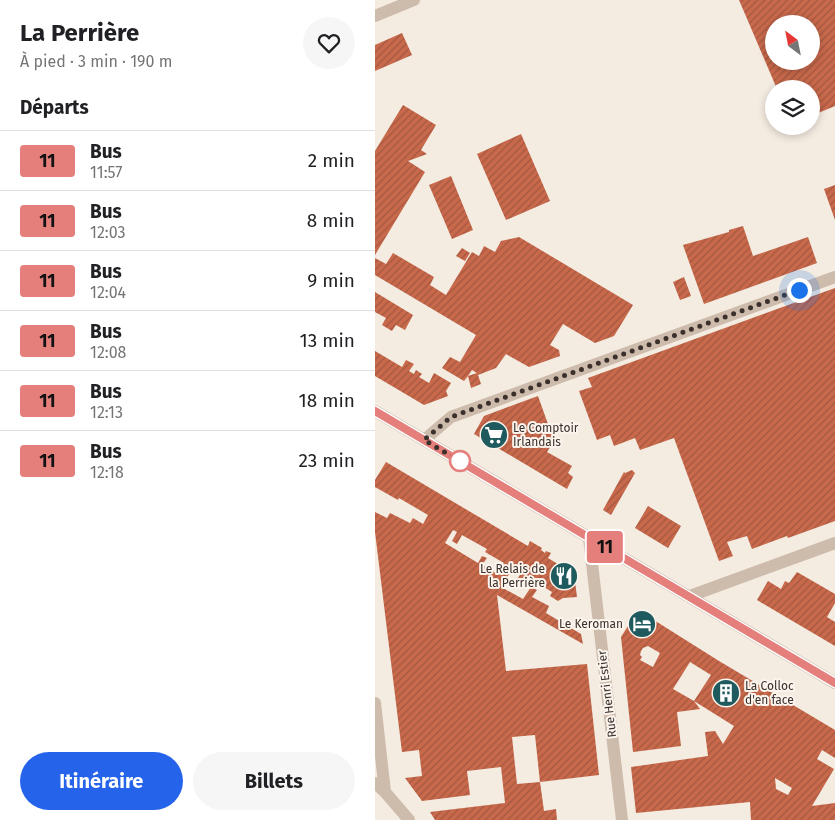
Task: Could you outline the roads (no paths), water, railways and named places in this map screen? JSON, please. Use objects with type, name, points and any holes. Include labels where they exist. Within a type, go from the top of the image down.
[{"type":"street","points":[[375,16],[414,0]]},
{"type":"street","points":[[424,440],[451,417],[835,277]]},
{"type":"street","points":[[375,411],[835,683]]},
{"type":"street","name":"Rue Henri Estier","points":[[589,538],[622,820]]},
{"type":"street","points":[[690,596],[835,543]]},
{"type":"street","points":[[375,703],[380,788],[409,820]]},
{"type":"place","name":"Le Comptoir Irlandais","points":[[494,435]]},
{"type":"place","name":"Le Relais de la Perrière","points":[[564,576]]},
{"type":"place","name":"Le Keroman","points":[[642,624]]},
{"type":"place","name":"La Colloc d'en face","points":[[726,693]]}]
